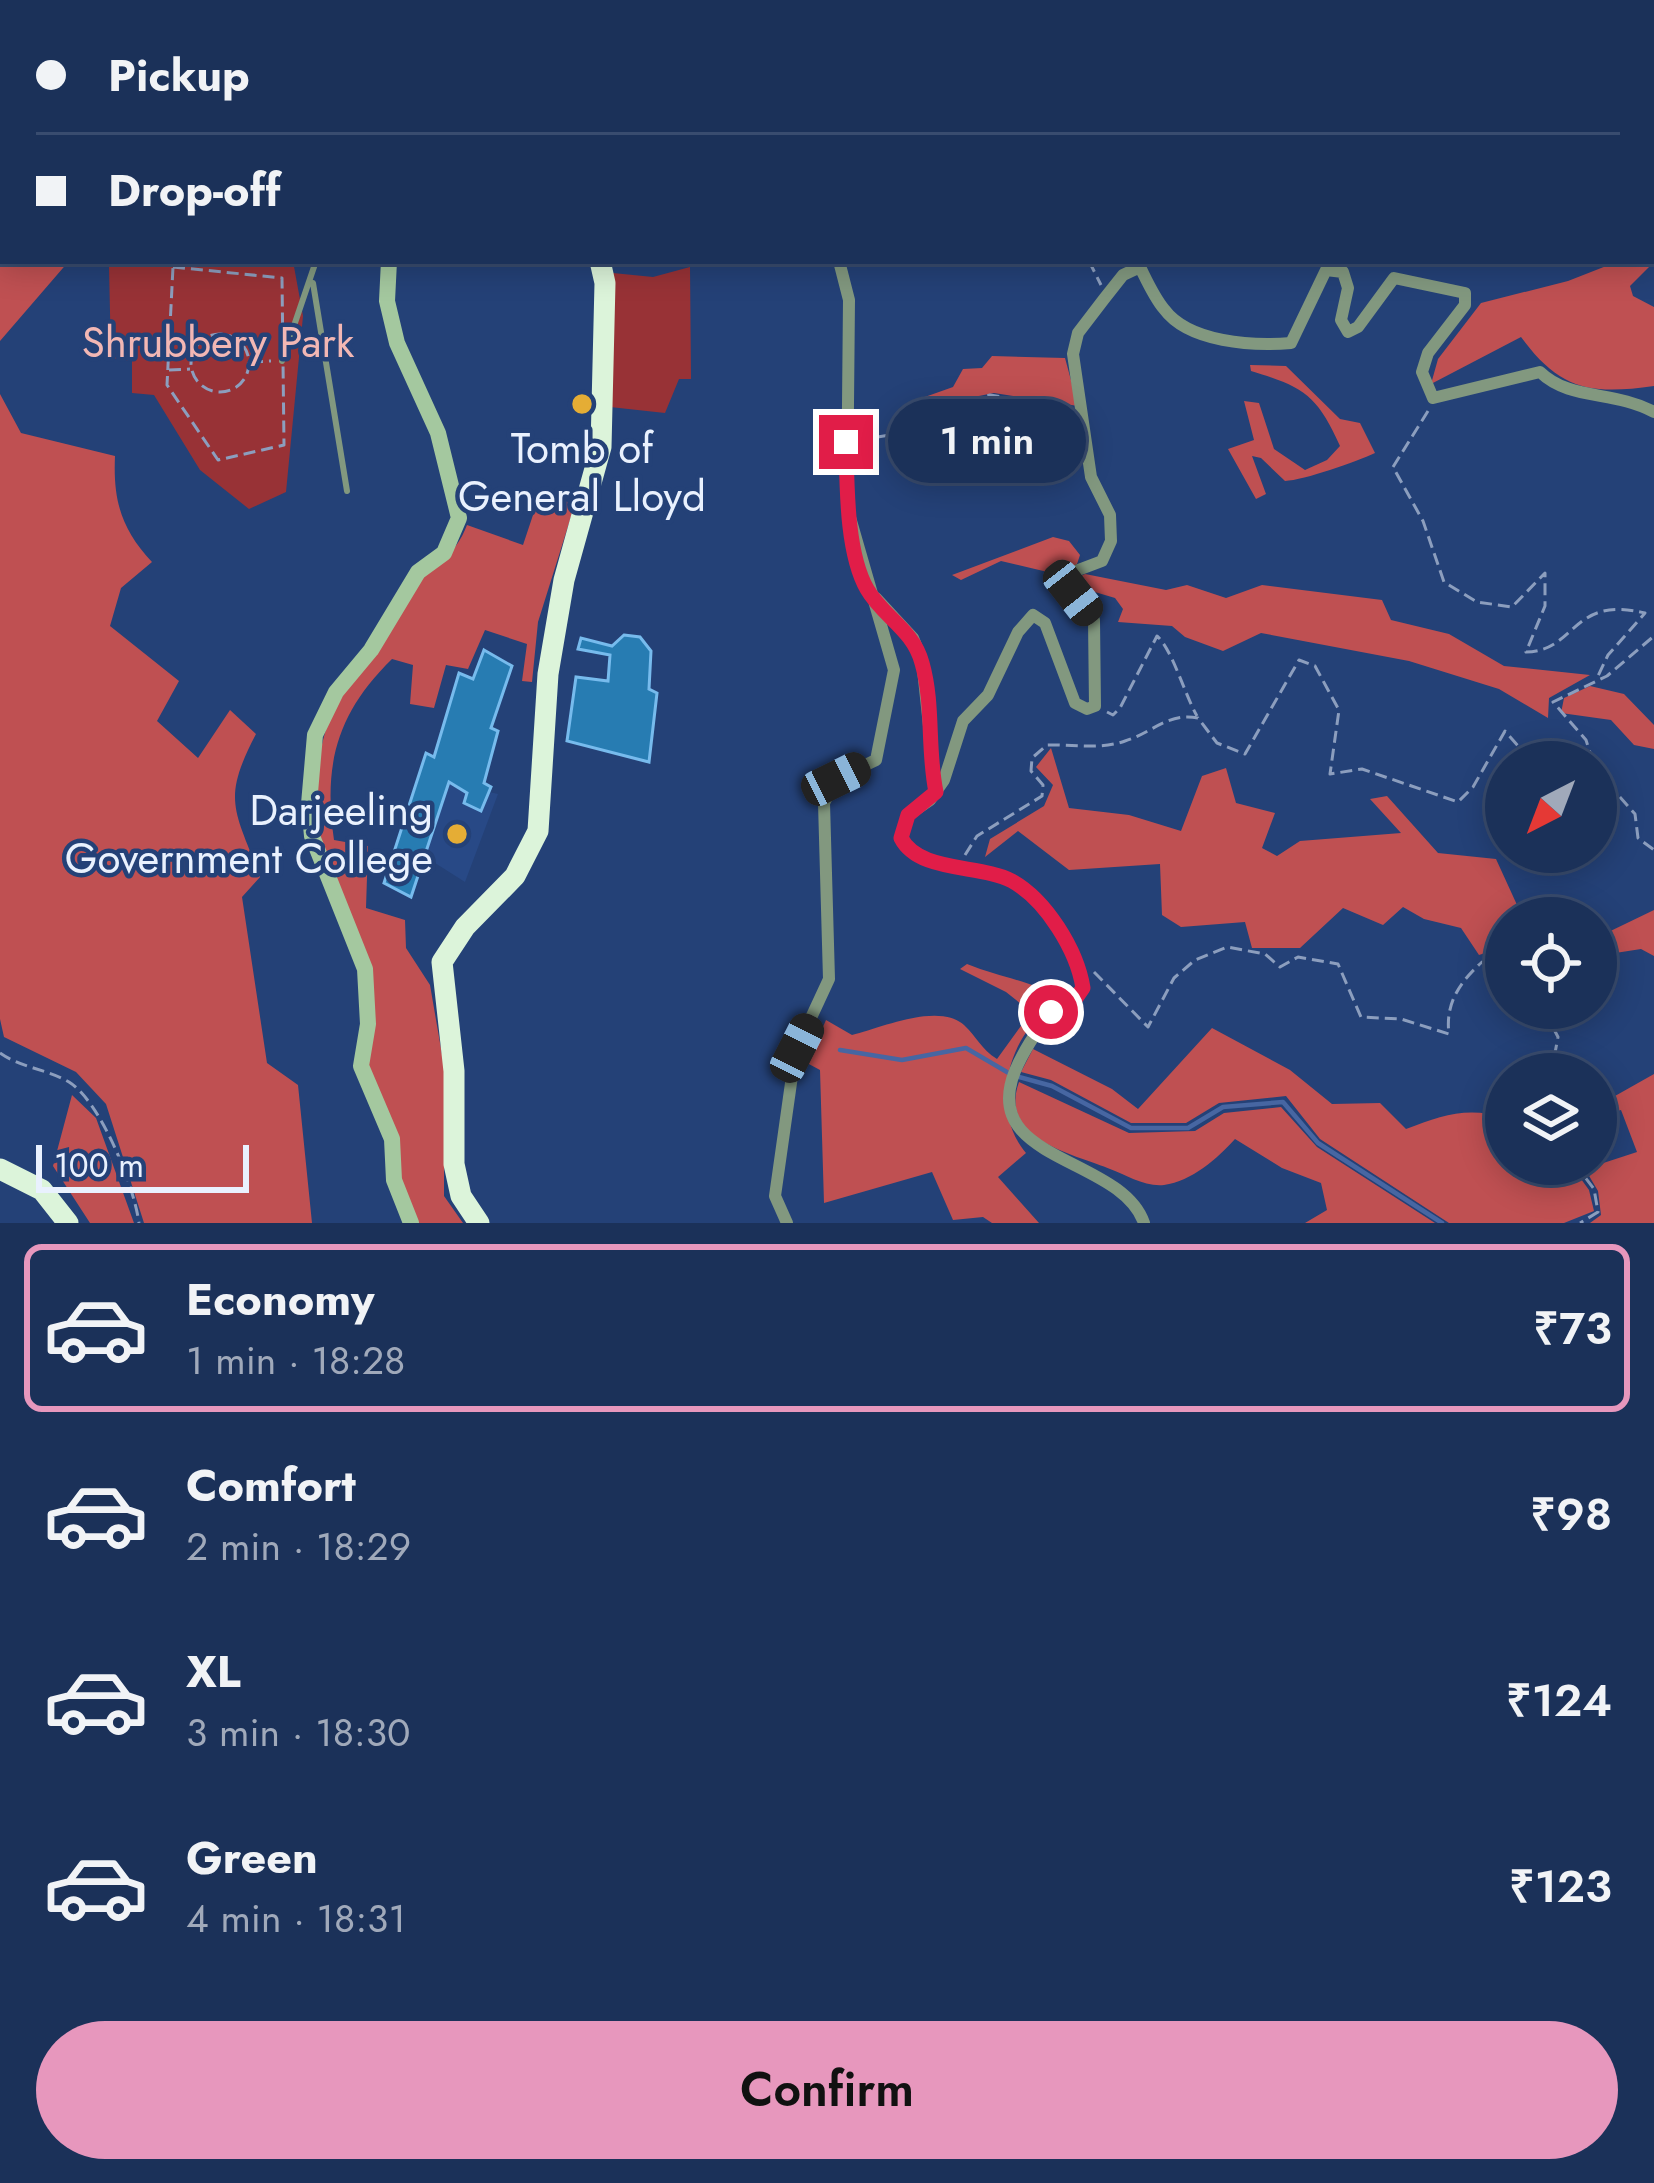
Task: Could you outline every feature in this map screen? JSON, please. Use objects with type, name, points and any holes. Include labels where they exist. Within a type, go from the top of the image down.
[{"type":"highway","points":[[479,1223],[461,1196],[454,1164],[454,1071],[442,962],[465,927],[515,876],[538,831],[548,674],[564,580],[601,447],[605,283],[601,264]]},
{"type":"highway","points":[[0,1169],[42,1190],[68,1223]]},
{"type":"main road","points":[[388,264],[387,301],[398,343],[438,433],[459,518],[444,553],[418,572],[370,650],[335,692],[315,735],[309,804],[312,836],[365,969],[368,1024],[361,1066],[392,1139],[394,1180],[411,1223]]},
{"type":"street","points":[[787,1223],[775,1196],[792,1076],[797,1048],[829,979],[824,803],[836,779],[876,760],[894,670],[847,507],[849,300],[840,264]]},
{"type":"street","points":[[1144,1223],[1124,1190],[1104,1176],[1040,1151],[1013,1113],[1009,1092],[1015,1070],[1051,1012],[1076,998],[1083,988],[1080,968],[1033,898],[1010,880],[926,857],[905,847],[901,838],[908,815],[936,792],[963,721],[988,695],[1018,632],[1033,615],[1045,622],[1075,703],[1087,709],[1095,706],[1094,620],[1065,575],[1102,561],[1111,541],[1110,515],[1091,477],[1073,354],[1078,333],[1123,275],[1140,267],[1166,313],[1226,340],[1260,346],[1291,343],[1326,270],[1343,272],[1348,288],[1341,320],[1348,332],[1358,327],[1394,278],[1465,293],[1466,305],[1428,352],[1422,372],[1433,398],[1540,372],[1580,394],[1624,395],[1654,412]]},
{"type":"street","points":[[867,589],[913,638],[922,660],[936,792]]},
{"type":"lane","points":[[282,361],[313,283],[316,264]]},
{"type":"lane","points":[[313,283],[347,491]]},
{"type":"path","points":[[1090,264],[1104,299]]},
{"type":"path","points":[[173,267],[282,278],[284,445],[218,460],[167,385],[167,370],[173,267]]},
{"type":"path","points":[[216,335],[242,344],[249,362],[239,386],[223,392],[206,389],[190,369],[200,343],[216,335]]},
{"type":"path","points":[[249,362],[282,361]]},
{"type":"path","points":[[167,370],[190,369]]},
{"type":"path","points":[[846,442],[925,429],[928,412],[990,394],[1084,410]]},
{"type":"path","points":[[1433,398],[1393,467],[1423,521],[1444,582],[1477,602],[1512,607],[1545,573],[1545,606],[1538,634],[1526,652],[1555,644],[1587,613],[1625,608],[1646,614],[1608,655],[1597,678]]},
{"type":"path","points":[[1095,706],[1113,715],[1120,708],[1157,637],[1168,646],[1177,682],[1217,743],[1245,754],[1299,661],[1315,666],[1340,710],[1330,774],[1362,769],[1458,802],[1485,766]]},
{"type":"path","points":[[1586,741],[1553,702],[1607,676],[1654,637]]},
{"type":"path","points":[[967,868],[965,855],[977,836],[1042,796],[1043,785],[1030,771],[1032,758],[1047,745],[1126,741],[1183,715],[1198,718]]},
{"type":"path","points":[[1617,794],[1635,814],[1638,838],[1654,850]]},
{"type":"path","points":[[1085,959],[1148,1028],[1174,978],[1195,960],[1227,947],[1240,954],[1265,954],[1280,967],[1298,957],[1338,964],[1361,1017],[1401,1019],[1449,1034],[1447,1014],[1461,982],[1482,962],[1485,965]]},
{"type":"path","points":[[0,1053],[16,1065],[69,1082],[99,1112],[139,1223]]},
{"type":"path","points":[[1580,1223],[1598,1212],[1591,1185]]},
{"type":"shaded area","points":[[0,264],[66,264],[0,341]]},
{"type":"shaded area","points":[[1611,264],[1652,264],[1630,286],[1633,296],[1654,307],[1654,386],[1612,390],[1578,385],[1549,368],[1521,337],[1431,384],[1438,359],[1481,303],[1568,281]]},
{"type":"shaded area","points":[[992,356],[1065,358],[1078,406],[994,393],[923,407],[922,398],[953,387],[963,369],[982,368]]},
{"type":"shaded area","points":[[1250,365],[1286,366],[1340,419],[1360,423],[1375,453],[1285,481],[1261,458],[1252,456],[1266,494],[1256,499],[1228,449],[1254,440],[1244,401],[1259,403],[1274,449],[1305,470],[1327,460],[1340,446],[1307,395],[1251,371]]},
{"type":"shaded area","points":[[0,394],[21,433],[115,456],[121,513],[152,562],[121,588],[110,626],[179,681],[157,721],[198,758],[230,710],[256,734],[238,775],[235,805],[260,877],[242,897],[267,1063],[298,1085],[312,1223],[144,1223],[106,1104],[76,1072],[4,1037],[0,1019]]},
{"type":"shaded area","points":[[540,494],[575,504],[538,622],[532,682],[522,681],[527,644],[485,630],[468,669],[446,665],[434,708],[410,704],[413,665],[392,659],[358,699],[333,764],[334,840],[368,846],[366,908],[405,920],[406,948],[430,985],[444,1066],[444,1196],[463,1223],[418,1223],[375,1106],[367,1066],[370,1011],[325,856],[317,779],[323,740],[337,701],[364,654],[420,579],[457,544],[467,525],[523,545]]},
{"type":"shaded area","points":[[1053,537],[1069,541],[1080,555],[1077,564],[1056,574],[1001,561],[961,580],[952,575]]},
{"type":"shaded area","points":[[1085,574],[1166,590],[1187,585],[1226,598],[1262,585],[1382,600],[1391,620],[1449,634],[1504,666],[1590,675],[1549,698],[1548,718],[1499,689],[1409,661],[1261,633],[1223,651],[1185,637],[1172,626],[1118,622],[1123,609],[1115,598],[1078,587],[1075,579]]},
{"type":"shaded area","points":[[1590,686],[1624,694],[1654,725],[1654,749],[1634,745],[1611,720],[1561,713],[1564,698]]},
{"type":"shaded area","points":[[1051,748],[1069,808],[1129,815],[1181,831],[1202,776],[1226,768],[1236,803],[1275,813],[1262,848],[1277,856],[1300,841],[1401,833],[1370,799],[1387,796],[1438,853],[1485,858],[1485,873],[1502,873],[1513,897],[1485,897],[1485,953],[1479,955],[1461,928],[1424,919],[1403,907],[1383,925],[1343,908],[1300,948],[1252,948],[1245,922],[1181,927],[1162,915],[1160,864],[1069,870],[1018,831],[985,857],[990,839],[1044,806],[1053,785],[1036,767]]},
{"type":"shaded area","name":"Darjeeling Government College","points":[[449,782],[467,793],[464,803],[480,811],[489,792],[498,794],[465,882],[424,856]]},
{"type":"shaded area","points":[[1654,910],[1654,956],[1641,949],[1617,953],[1617,928]]},
{"type":"shaded area","points":[[967,964],[1063,1000],[1029,1028],[1017,1048],[1006,1091],[1014,1134],[1026,1153],[998,1177],[1039,1223],[992,1223],[983,1217],[953,1220],[932,1172],[824,1203],[820,1070],[807,1063],[826,1020],[852,1035],[909,1019],[940,1016],[964,1025],[997,1059],[1031,1012],[1006,992],[960,969]]},
{"type":"shaded area","points":[[1212,1028],[1290,1070],[1332,1104],[1380,1103],[1406,1129],[1455,1114],[1485,1114],[1485,1185],[1585,1185],[1594,1211],[1564,1223],[1449,1223],[1320,1139],[1286,1096],[1219,1103],[1186,1123],[1131,1123],[1051,1080],[1021,1072],[1033,1049],[1112,1089],[1138,1109]]},
{"type":"shaded area","points":[[1654,1074],[1654,1223],[1590,1223],[1601,1215],[1594,1185],[1617,1185],[1617,1159],[1637,1152],[1621,1110],[1617,1111],[1617,1095]]},
{"type":"shaded area","points":[[1019,1082],[1129,1133],[1195,1131],[1224,1113],[1281,1107],[1317,1147],[1435,1223],[1305,1223],[1327,1210],[1321,1183],[1282,1168],[1235,1139],[1184,1179],[1164,1185],[1143,1182],[1060,1150],[1029,1131],[1015,1102]]},
{"type":"shaded area","points":[[72,1095],[96,1118],[134,1223],[90,1223],[53,1166]]},
{"type":"green space","name":"Shrubbery Park","points":[[294,264],[303,316],[286,492],[249,509],[200,470],[154,395],[132,393],[132,361],[111,358],[109,266]]},
{"type":"green space","points":[[690,267],[691,379],[679,379],[665,413],[610,407],[613,273],[653,277]]},
{"type":"building","points":[[624,635],[640,637],[651,651],[649,689],[657,693],[649,762],[567,741],[576,677],[608,681],[610,655],[578,649],[581,638],[612,646]]},
{"type":"building","name":"Darjeeling Government College","points":[[484,650],[512,666],[491,728],[498,731],[484,783],[491,787],[481,811],[464,803],[467,793],[449,782],[411,897],[384,883],[426,753],[434,757],[459,673],[473,679]]},
{"type":"waterway","points":[[840,1050],[902,1060],[966,1048],[1012,1075],[1052,1086],[1131,1128],[1188,1128],[1223,1107],[1283,1102],[1318,1143],[1442,1223]]},
{"type":"place","name":"Tomb of General Lloyd","points":[[582,404]]},
{"type":"place","name":"Darjeeling Government College","points":[[457,834]]},
{"type":"route","points":[[846,442],[847,507],[867,589],[913,638],[928,689],[929,760],[936,792],[908,815],[901,838],[905,847],[926,857],[1010,880],[1033,898],[1080,968],[1083,988],[1067,1005],[1051,1012]]}]
